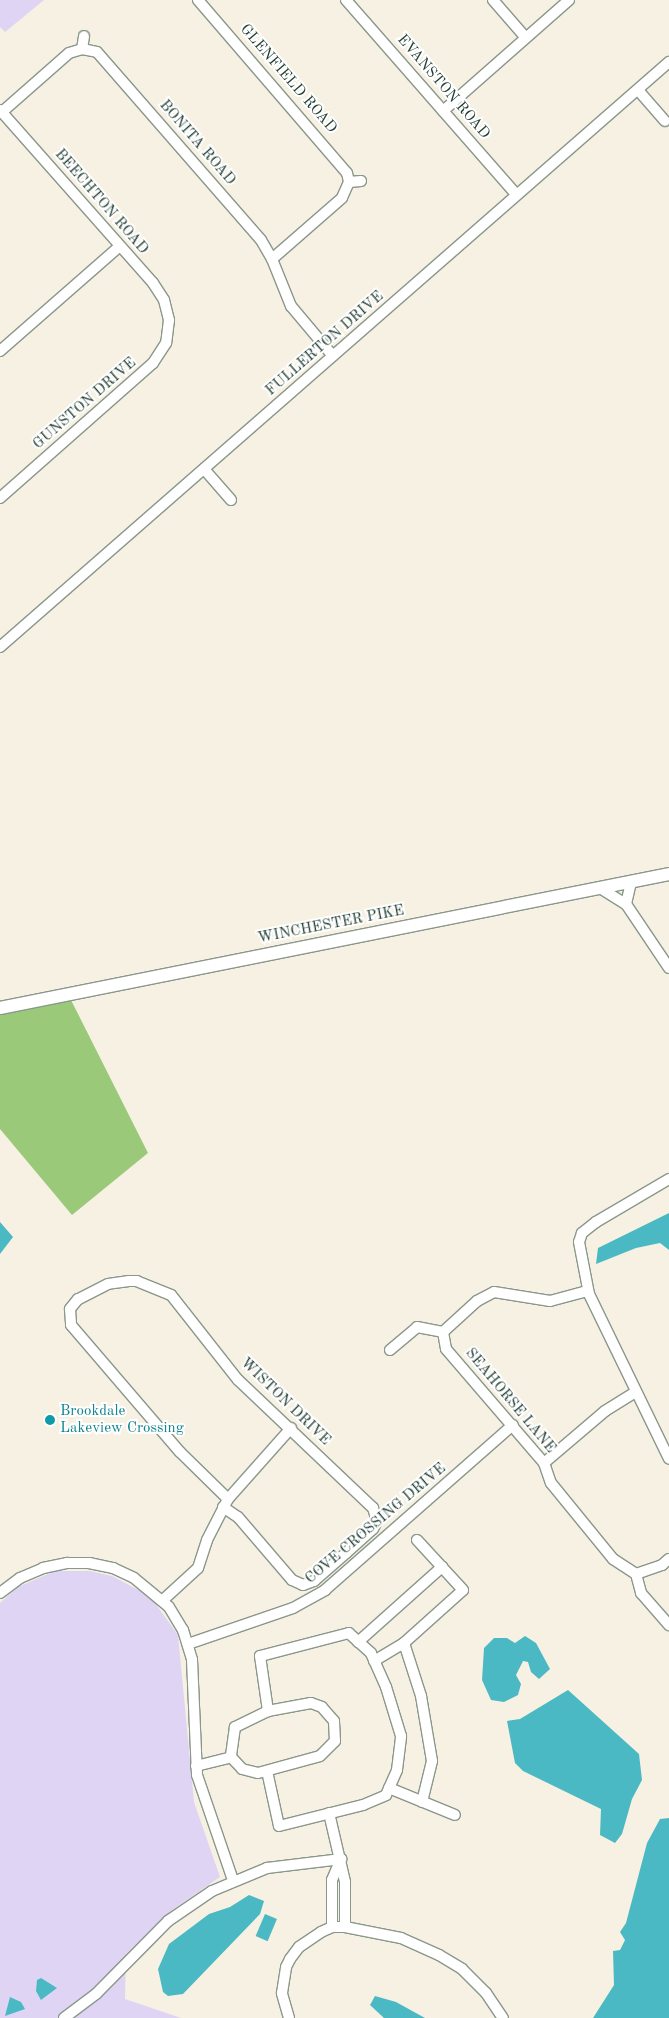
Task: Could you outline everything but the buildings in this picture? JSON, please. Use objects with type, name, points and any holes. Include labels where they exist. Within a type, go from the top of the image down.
[{"type":"main road","name":"WINCHESTER PIKE","points":[[0,1008],[669,874]]},
{"type":"street","name":"GLENFIELD ROAD","points":[[198,0],[343,164],[349,182]]},
{"type":"street","name":"EVANSTON ROAD","points":[[346,0],[517,195]]},
{"type":"street","points":[[493,0],[526,38]]},
{"type":"street","points":[[443,111],[569,0]]},
{"type":"street","points":[[1,111],[61,58],[82,49],[84,36]]},
{"type":"street","name":"BONITA ROAD","points":[[82,49],[97,52],[248,224],[272,259],[284,293],[296,314],[333,356]]},
{"type":"street","name":"FULLERTON DRIVE","points":[[0,647],[669,62]]},
{"type":"street","points":[[638,90],[665,121]]},
{"type":"street","name":"BEECHTON ROAD","points":[[1,111],[159,291],[169,320]]},
{"type":"street","points":[[272,259],[342,198],[349,182],[361,181]]},
{"type":"street","points":[[0,351],[120,246]]},
{"type":"street","name":"GUNSTON DRIVE","points":[[0,498],[153,363],[166,344],[169,320]]},
{"type":"street","points":[[204,468],[231,500]]},
{"type":"street","points":[[626,904],[631,882]]},
{"type":"street","points":[[600,888],[626,904],[669,968]]},
{"type":"street","points":[[669,1179],[582,1233],[579,1242],[588,1291],[669,1459]]},
{"type":"street","name":"WISTON DRIVE","points":[[137,1281],[165,1292],[180,1302],[238,1380],[291,1428],[375,1512],[376,1526],[314,1581],[299,1584],[180,1452],[71,1325],[69,1315],[73,1304],[86,1294],[108,1284],[137,1281]]},
{"type":"street","points":[[390,1350],[417,1327],[443,1332],[477,1301],[494,1292],[550,1302],[588,1291]]},
{"type":"street","name":"SEAHORSE LANE","points":[[443,1332],[446,1349],[544,1463],[551,1482],[605,1550],[622,1566],[636,1574]]},
{"type":"street","points":[[544,1463],[606,1411],[636,1392]]},
{"type":"street","name":"COVE CROSSING DRIVE","points":[[188,1644],[293,1608],[324,1590],[513,1425]]},
{"type":"street","points":[[163,1600],[198,1568],[207,1540],[226,1503],[291,1428]]},
{"type":"street","points":[[374,1661],[404,1643],[463,1590],[417,1540]]},
{"type":"street","points":[[669,1559],[662,1565],[636,1574],[641,1593],[669,1625]]},
{"type":"street","points":[[0,1593],[31,1572],[55,1564],[79,1562],[100,1564],[126,1573],[163,1600],[179,1622],[188,1644],[192,1660],[196,1766],[212,1826],[233,1880]]},
{"type":"street","points":[[358,1642],[442,1568]]},
{"type":"street","points":[[266,1771],[279,1826],[386,1795],[397,1770],[401,1736],[386,1687],[374,1661],[348,1633],[260,1656],[268,1711]]},
{"type":"street","points":[[404,1643],[422,1696],[432,1761],[422,1802]]},
{"type":"street","points":[[297,1704],[316,1705],[329,1714],[336,1732],[335,1741],[320,1756],[266,1771],[250,1774],[231,1757],[235,1727],[268,1711],[297,1704]]},
{"type":"street","points":[[196,1766],[231,1757]]},
{"type":"street","points":[[389,1788],[455,1815]]},
{"type":"street","points":[[329,1813],[345,1882],[345,1927]]},
{"type":"street","points":[[64,2018],[96,1994],[168,1921],[233,1880],[301,1861],[341,1859]]},
{"type":"street","points":[[332,1927],[332,1880],[341,1859]]},
{"type":"street","points":[[288,2018],[282,1993],[286,1967],[299,1947],[332,1927],[345,1927],[401,1938],[439,1955],[462,1969],[486,1993],[503,2018]]},
{"type":"shaded area","points":[[0,0],[44,0],[5,32],[0,27]]},
{"type":"shaded area","points":[[55,1571],[90,1571],[112,1576],[150,1596],[178,1635],[194,1802],[220,1877],[172,1910],[126,1954],[125,1999],[181,2018],[0,2018],[0,1603],[18,1587]]},
{"type":"green space","points":[[71,1000],[148,1153],[72,1215],[0,1129],[0,1014]]},
{"type":"water","points":[[669,1213],[669,1250],[660,1243],[636,1248],[596,1264],[598,1248]]},
{"type":"water","points":[[0,1222],[13,1237],[0,1254]]},
{"type":"water","points":[[525,1636],[536,1643],[550,1669],[539,1679],[531,1672],[528,1662],[523,1661],[516,1675],[521,1684],[518,1695],[504,1702],[491,1700],[482,1680],[484,1648],[494,1638],[507,1638],[515,1643]]},
{"type":"water","points":[[568,1690],[639,1754],[642,1780],[632,1799],[622,1834],[615,1843],[600,1835],[601,1809],[523,1771],[515,1763],[507,1721],[520,1719]]},
{"type":"water","points":[[669,1818],[669,2018],[593,2018],[614,1985],[613,1951],[620,1950],[625,1940],[620,1932],[626,1923],[647,1843],[660,1819]]},
{"type":"water","points":[[249,1895],[264,1901],[260,1914],[183,1994],[168,1996],[163,1992],[158,1969],[169,1944],[209,1914],[230,1907]]},
{"type":"water","points":[[265,1914],[277,1919],[268,1941],[256,1936]]},
{"type":"water","points":[[41,1978],[57,1988],[41,2000],[36,1991],[37,1980]]},
{"type":"water","points":[[375,1996],[396,2002],[425,2018],[384,2018],[370,2005]]},
{"type":"water","points":[[10,1997],[21,2002],[25,2009],[5,2016]]},
{"type":"place","name":"Brookdale Lakeview Crossing","points":[[50,1420]]}]
